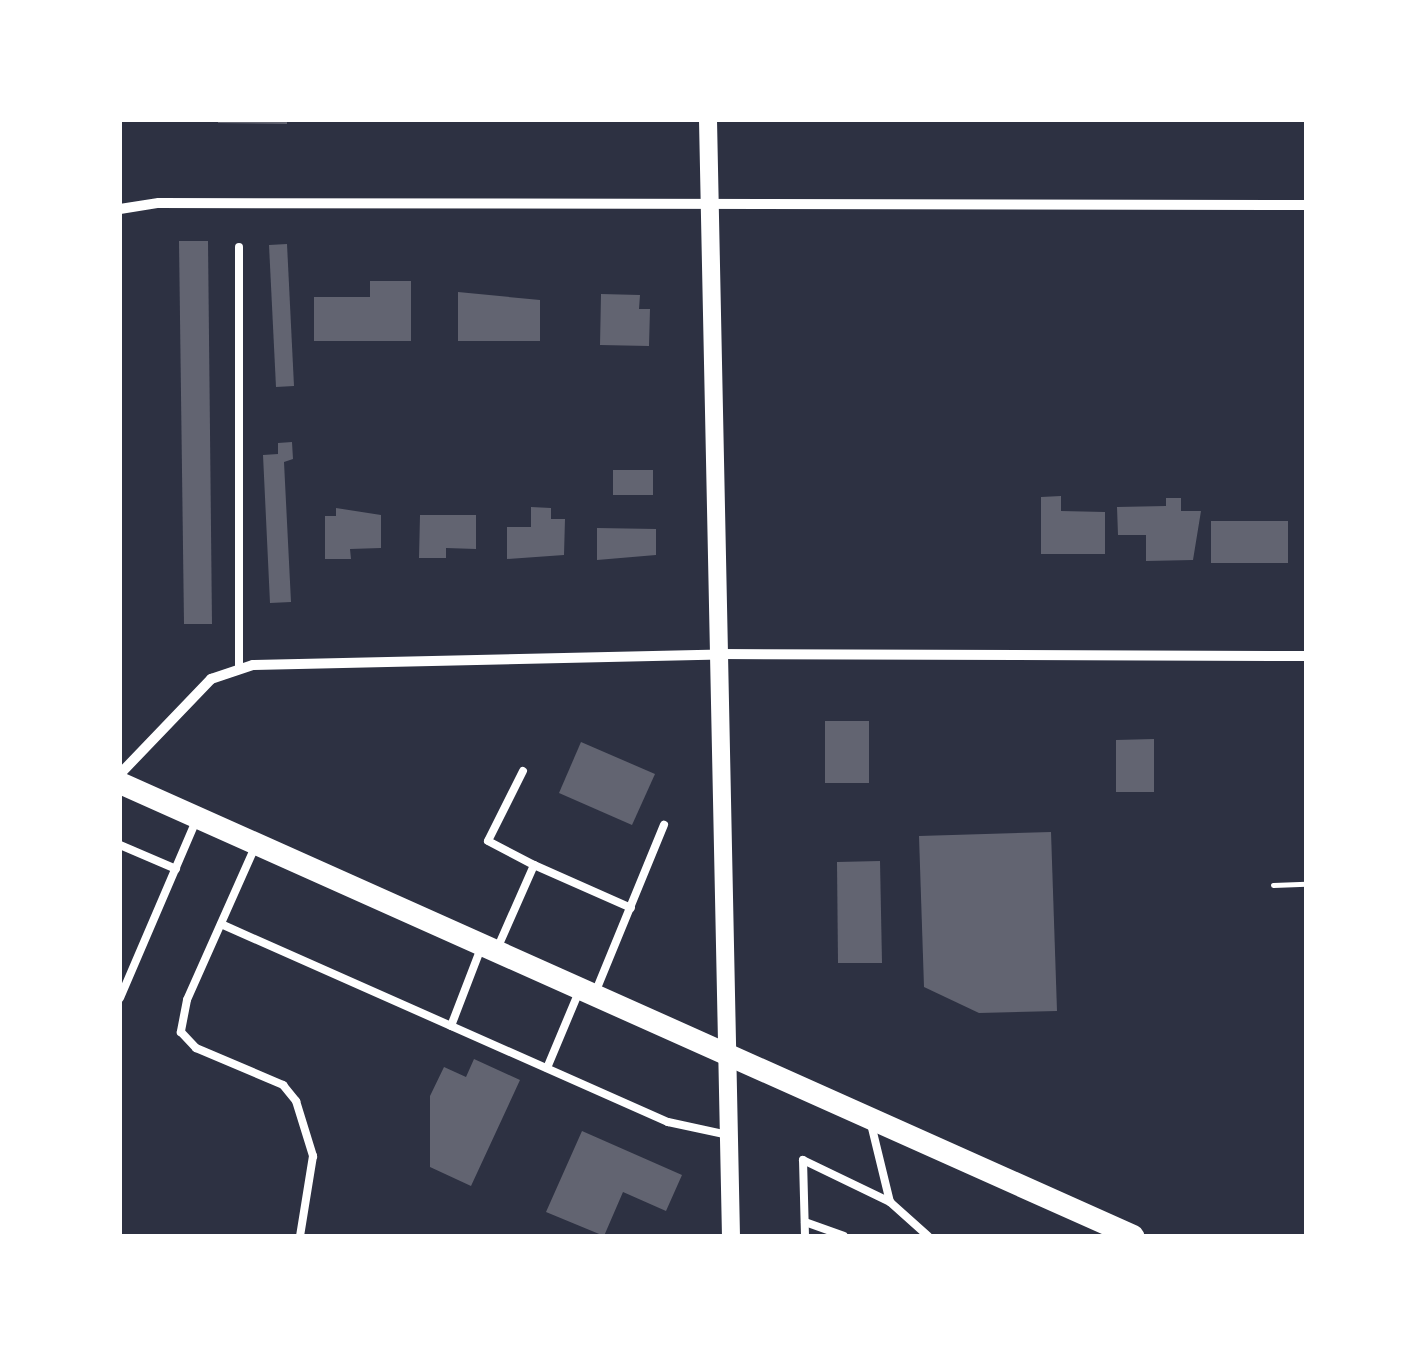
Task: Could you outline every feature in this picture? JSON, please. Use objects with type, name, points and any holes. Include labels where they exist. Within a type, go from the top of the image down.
[{"type":"main road","points":[[120,782],[869,1114],[1107,1230],[1133,1236]]},
{"type":"street","points":[[708,120],[732,1236]]},
{"type":"street","points":[[120,210],[159,203],[710,207],[1306,205]]},
{"type":"street","points":[[120,774],[211,678],[239,670],[720,654],[1306,656]]},
{"type":"lane","points":[[239,670],[240,246]]},
{"type":"lane","points":[[523,771],[488,842],[630,908]]},
{"type":"lane","points":[[120,998],[198,817]]},
{"type":"lane","points":[[547,1068],[630,908],[664,825]]},
{"type":"lane","points":[[257,843],[187,1000],[181,1032],[196,1048],[283,1084],[296,1101],[314,1156],[300,1236]]},
{"type":"lane","points":[[120,845],[176,869]]},
{"type":"lane","points":[[451,1026],[534,865]]},
{"type":"lane","points":[[221,924],[668,1122],[730,1136]]},
{"type":"lane","points":[[869,1114],[890,1202]]},
{"type":"lane","points":[[806,1236],[803,1160],[890,1202],[928,1236]]},
{"type":"lane","points":[[805,1222],[844,1236]]},
{"type":"path","points":[[1273,885],[1306,884]]},
{"type":"building","points":[[287,120],[287,124],[218,123]]},
{"type":"building","points":[[179,241],[208,241],[212,624],[184,624]]},
{"type":"building","points":[[287,244],[294,386],[276,387],[269,245]]},
{"type":"building","points":[[370,281],[411,281],[411,341],[314,341],[314,297],[370,297]]},
{"type":"building","points":[[458,292],[540,300],[540,341],[458,341]]},
{"type":"building","points":[[601,294],[640,295],[639,309],[650,309],[649,346],[600,345]]},
{"type":"building","points":[[292,442],[293,459],[284,462],[291,602],[270,603],[263,455],[278,454],[278,443]]},
{"type":"building","points":[[613,470],[653,470],[653,495],[613,495]]},
{"type":"building","points":[[1061,496],[1061,511],[1105,512],[1105,554],[1041,554],[1041,497]]},
{"type":"building","points":[[1166,498],[1181,498],[1181,511],[1201,511],[1193,560],[1146,561],[1146,535],[1118,535],[1117,507],[1166,506]]},
{"type":"building","points":[[531,507],[551,508],[551,519],[565,519],[564,555],[507,559],[507,527],[531,527]]},
{"type":"building","points":[[336,508],[381,515],[381,548],[350,549],[351,559],[325,559],[325,516],[336,516]]},
{"type":"building","points":[[420,515],[476,515],[476,549],[446,548],[446,558],[419,558]]},
{"type":"building","points":[[1211,521],[1288,521],[1288,563],[1211,563]]},
{"type":"building","points":[[597,528],[656,529],[656,555],[597,560]]},
{"type":"building","points":[[825,721],[869,721],[869,783],[825,783]]},
{"type":"building","points":[[1154,739],[1154,792],[1116,792],[1116,740]]},
{"type":"building","points":[[581,742],[655,774],[632,825],[559,793]]},
{"type":"building","points":[[1051,832],[1057,1011],[979,1013],[924,987],[919,836]]},
{"type":"building","points":[[880,861],[882,963],[838,963],[837,862]]},
{"type":"building","points":[[474,1059],[520,1080],[471,1186],[430,1167],[430,1096],[444,1067],[466,1077]]},
{"type":"building","points":[[582,1131],[682,1175],[666,1211],[623,1192],[604,1236],[546,1212]]}]
